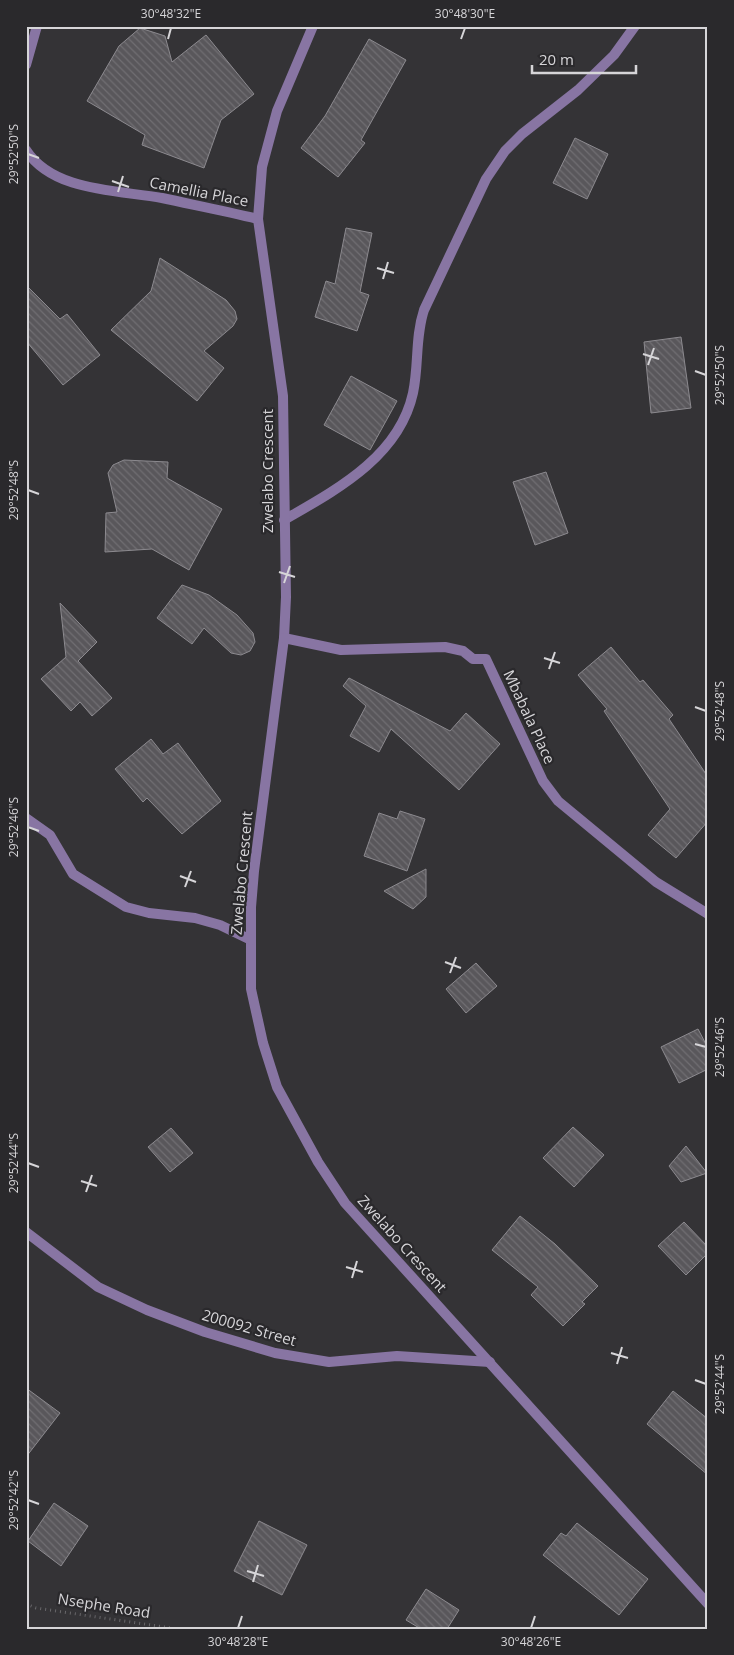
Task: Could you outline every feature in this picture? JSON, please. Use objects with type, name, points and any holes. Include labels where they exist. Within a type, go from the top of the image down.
[{"type":"street","points":[[26,65],[37,26]]},
{"type":"street","name":"Zwelabo Crescent","points":[[313,26],[277,111],[262,167],[258,219],[283,396],[286,597],[284,638],[254,871],[251,989],[263,1043],[277,1087],[318,1162],[345,1203],[708,1604]]},
{"type":"street","points":[[284,520],[337,489],[382,453],[406,415],[414,392],[418,328],[424,310],[486,179],[505,151],[516,139],[614,55],[635,26]]},
{"type":"street","name":"Camellia Place","points":[[26,150],[33,161],[51,173],[73,182],[105,190],[206,207],[258,219]]},
{"type":"street","name":"Mbabala Place","points":[[284,638],[341,650],[445,647],[463,651],[473,659],[486,659],[543,782],[558,801],[656,882],[708,914]]},
{"type":"street","points":[[26,818],[50,836],[73,874],[119,903],[149,913],[195,918],[220,925],[251,940]]},
{"type":"street","name":"200092 Street","points":[[26,1232],[98,1287],[147,1310],[205,1332],[275,1353],[329,1362],[397,1356],[490,1362]]},
{"type":"path","name":"Nsephe Road","points":[[26,1604],[36,1608],[178,1629]]},
{"type":"building","points":[[140,28],[165,36],[172,62],[206,35],[254,94],[221,120],[204,168],[142,145],[145,135],[87,101],[119,46]]},
{"type":"building","points":[[369,39],[406,60],[361,140],[365,143],[338,177],[301,148],[325,116]]},
{"type":"building","points":[[575,138],[608,154],[587,199],[553,183]]},
{"type":"building","points":[[346,228],[372,233],[360,292],[369,295],[357,331],[315,317],[326,281],[335,284]]},
{"type":"building","points":[[160,258],[226,300],[235,311],[237,319],[233,326],[204,351],[224,368],[197,401],[111,330],[151,291]]},
{"type":"building","points":[[26,285],[60,319],[67,314],[100,355],[63,385],[26,341]]},
{"type":"building","points":[[681,337],[691,408],[651,413],[644,342]]},
{"type":"building","points":[[351,376],[397,401],[370,450],[324,425]]},
{"type":"building","points":[[124,460],[168,462],[167,478],[222,509],[189,570],[152,549],[105,552],[106,513],[117,512],[108,473],[113,465]]},
{"type":"building","points":[[546,472],[568,533],[535,545],[513,482]]},
{"type":"building","points":[[182,585],[209,595],[237,615],[253,633],[255,642],[250,651],[241,655],[231,653],[204,628],[192,644],[157,618]]},
{"type":"building","points":[[60,603],[97,642],[78,661],[112,698],[92,716],[80,702],[71,711],[41,679],[66,657]]},
{"type":"building","points":[[611,647],[640,682],[643,680],[673,715],[669,719],[708,777],[708,821],[676,858],[648,835],[670,809],[604,711],[607,709],[578,675]]},
{"type":"building","points":[[349,678],[450,731],[466,713],[500,744],[459,790],[391,729],[379,752],[350,736],[366,706],[343,686]]},
{"type":"building","points":[[151,739],[163,754],[178,743],[221,801],[182,834],[147,798],[143,802],[115,769]]},
{"type":"building","points":[[400,811],[425,819],[407,871],[364,856],[379,813],[397,819]]},
{"type":"building","points":[[426,869],[426,897],[413,909],[384,891]]},
{"type":"building","points":[[476,963],[497,986],[466,1013],[446,989]]},
{"type":"building","points":[[698,1029],[708,1048],[708,1069],[679,1083],[661,1047]]},
{"type":"building","points":[[573,1127],[604,1155],[574,1187],[543,1158]]},
{"type":"building","points":[[171,1128],[193,1153],[170,1172],[148,1147]]},
{"type":"building","points":[[686,1146],[707,1173],[681,1182],[669,1166]]},
{"type":"building","points":[[520,1216],[555,1244],[598,1286],[582,1302],[585,1304],[563,1326],[531,1295],[538,1287],[492,1250]]},
{"type":"building","points":[[684,1222],[708,1247],[708,1253],[686,1275],[658,1246]]},
{"type":"building","points":[[26,1388],[60,1413],[26,1457]]},
{"type":"building","points":[[673,1391],[708,1419],[708,1475],[647,1424]]},
{"type":"building","points":[[54,1503],[88,1526],[61,1566],[28,1541]]},
{"type":"building","points":[[259,1521],[307,1545],[282,1595],[234,1571]]},
{"type":"building","points":[[577,1523],[648,1579],[619,1615],[543,1555],[561,1533],[566,1536]]},
{"type":"building","points":[[426,1589],[459,1610],[447,1629],[421,1629],[406,1620]]}]
